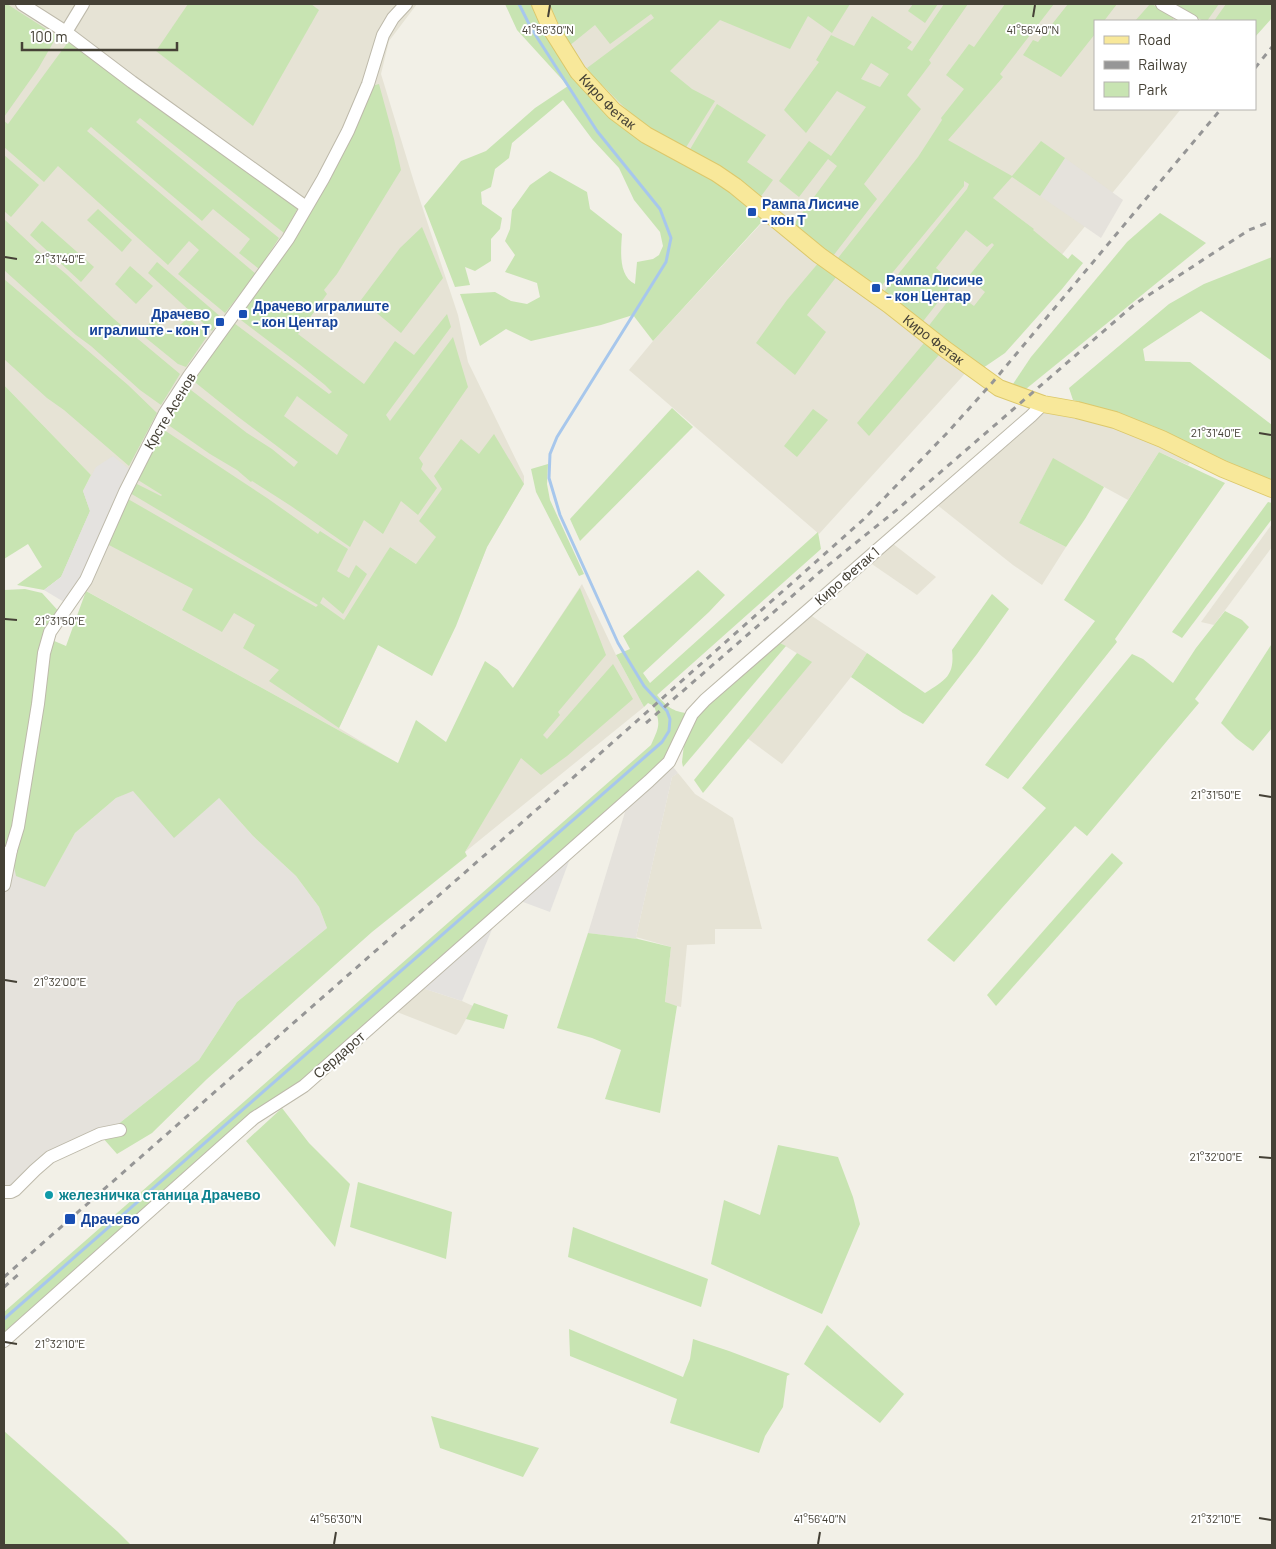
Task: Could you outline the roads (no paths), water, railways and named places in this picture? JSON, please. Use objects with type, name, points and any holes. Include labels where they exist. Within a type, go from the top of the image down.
[{"type":"main road","name":"Киро Фетак","points":[[540,4],[551,29],[578,72],[619,115],[646,135],[708,168],[735,186],[819,255],[999,388],[1042,404],[1077,410],[1115,420],[1162,439],[1272,489]]},
{"type":"street","points":[[22,4],[66,32],[132,82],[306,207]]},
{"type":"street","points":[[66,32],[84,4]]},
{"type":"street","name":"Крсте Асенов","points":[[4,885],[7,853],[18,826],[38,704],[44,652],[50,632],[86,580],[125,492],[165,413],[189,376],[280,252],[323,179],[348,131],[368,84],[383,35],[393,18],[406,4]]},
{"type":"street","points":[[1162,4],[1190,20]]},
{"type":"street","points":[[1026,398],[1032,408],[1031,416]]},
{"type":"street","name":"Киро Фетак 1","points":[[668,762],[692,714],[705,700],[1031,416],[1042,404]]},
{"type":"street","name":"Сердарот","points":[[4,1341],[254,1118],[312,1079],[668,762]]},
{"type":"street","points":[[4,1192],[16,1190],[50,1157],[100,1134],[120,1130]]},
{"type":"waterway","points":[[4,1319],[662,742],[669,731],[670,719],[667,711],[644,686],[618,643],[560,515],[549,478],[550,454],[557,437],[666,262],[671,238],[660,209],[597,131],[531,28],[519,4]]},
{"type":"railway","points":[[1256,67],[1272,47]]},
{"type":"railway","points":[[4,1277],[576,775],[864,519],[948,432],[992,383],[1220,110]]},
{"type":"railway","points":[[646,723],[821,571],[899,508],[1135,304],[1249,230],[1272,221]]},
{"type":"railway","points":[[4,1287],[19,1274]]},
{"type":"place","name":"Рампа Лисиче - кон Т","points":[[752,212]]},
{"type":"place","name":"Рампа Лисиче - кон Центар","points":[[876,288]]},
{"type":"place","name":"Драчево игралиште - кон Центар","points":[[243,314]]},
{"type":"place","name":"Драчево игралиште - кон T","points":[[220,322]]},
{"type":"place","name":"железничка станица Драчево","points":[[49,1195]]},
{"type":"place","name":"Драчево","points":[[70,1219]]}]
